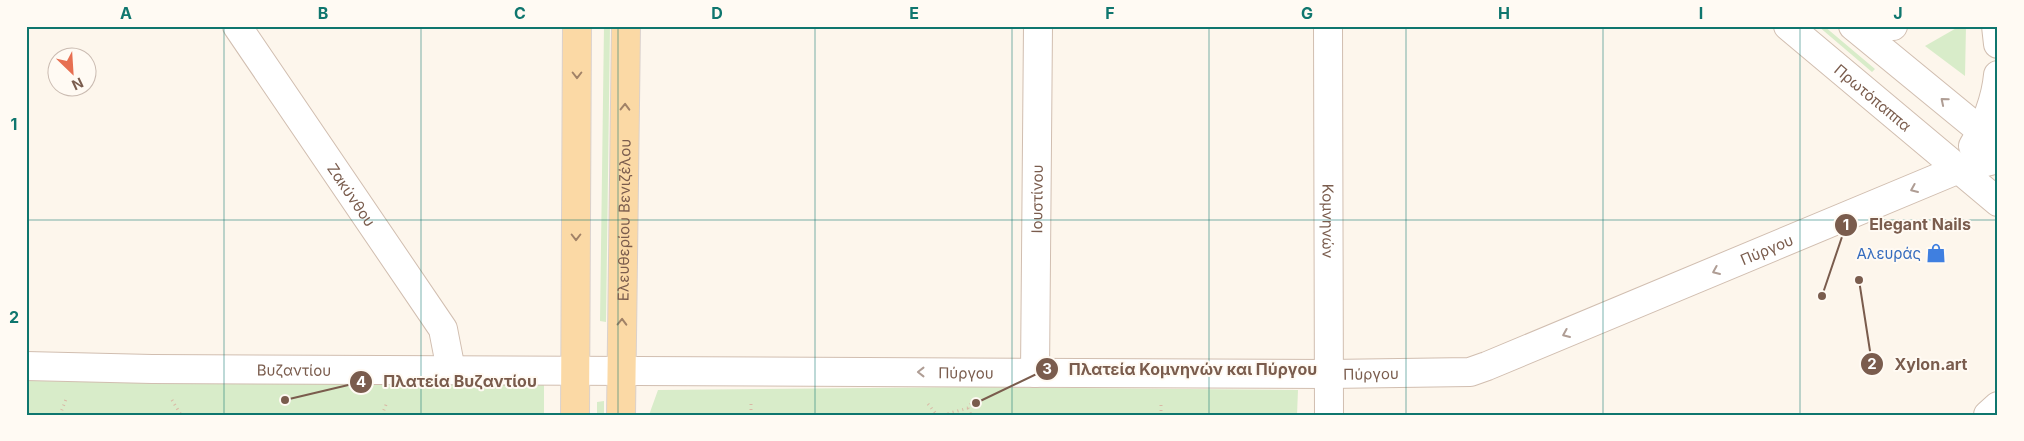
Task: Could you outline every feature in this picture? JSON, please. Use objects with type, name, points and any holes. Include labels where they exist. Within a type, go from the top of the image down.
[{"type":"main road","points":[[575,415],[577,26]]},
{"type":"main road","name":"Ελευθερίου Βενιζέλου","points":[[621,415],[626,26]]},
{"type":"street","name":"Ζακύνθου","points":[[237,26],[443,329],[451,370]]},
{"type":"street","name":"Ιουστίνου","points":[[1035,372],[1038,26]]},
{"type":"street","name":"Κομνηνών","points":[[1328,26],[1329,415]]},
{"type":"street","name":"Πρωτόπαππα","points":[[1788,26],[1998,202]]},
{"type":"street","points":[[1854,27],[1893,26]]},
{"type":"street","points":[[1996,26],[1998,44]]},
{"type":"street","points":[[1854,27],[1990,138]]},
{"type":"street","points":[[1959,169],[1990,138],[1998,74]]},
{"type":"street","name":"Πύργου","points":[[622,370],[1329,374],[1470,372],[1959,169],[1998,159]]},
{"type":"street","name":"Βυζαντίου","points":[[26,366],[622,370]]},
{"type":"street","points":[[1988,415],[1998,406]]},
{"type":"path","points":[[943,415],[968,408]]},
{"type":"green space","points":[[604,26],[610,26],[606,322],[600,321]]},
{"type":"green space","points":[[1818,26],[1824,26],[1875,69],[1872,72]]},
{"type":"green space","points":[[1960,26],[1966,26],[1965,76],[1925,46]]},
{"type":"green space","points":[[26,381],[544,385],[544,415],[26,415]]},
{"type":"green space","points":[[974,387],[1298,390],[1297,415],[649,415],[658,390]]},
{"type":"green space","points":[[604,401],[604,415],[597,415],[597,402]]},
{"type":"place","name":"Αλευράς","points":[[1936,253]]},
{"type":"place","name":"Xylon.art","points":[[1859,280]]},
{"type":"place","name":"Elegant Nails","points":[[1822,296]]},
{"type":"place","name":"Πλατεία Βυζαντίου","points":[[285,400]]},
{"type":"place","name":"Πλατεία Κομνηνών και Πύργου","points":[[976,403]]}]
